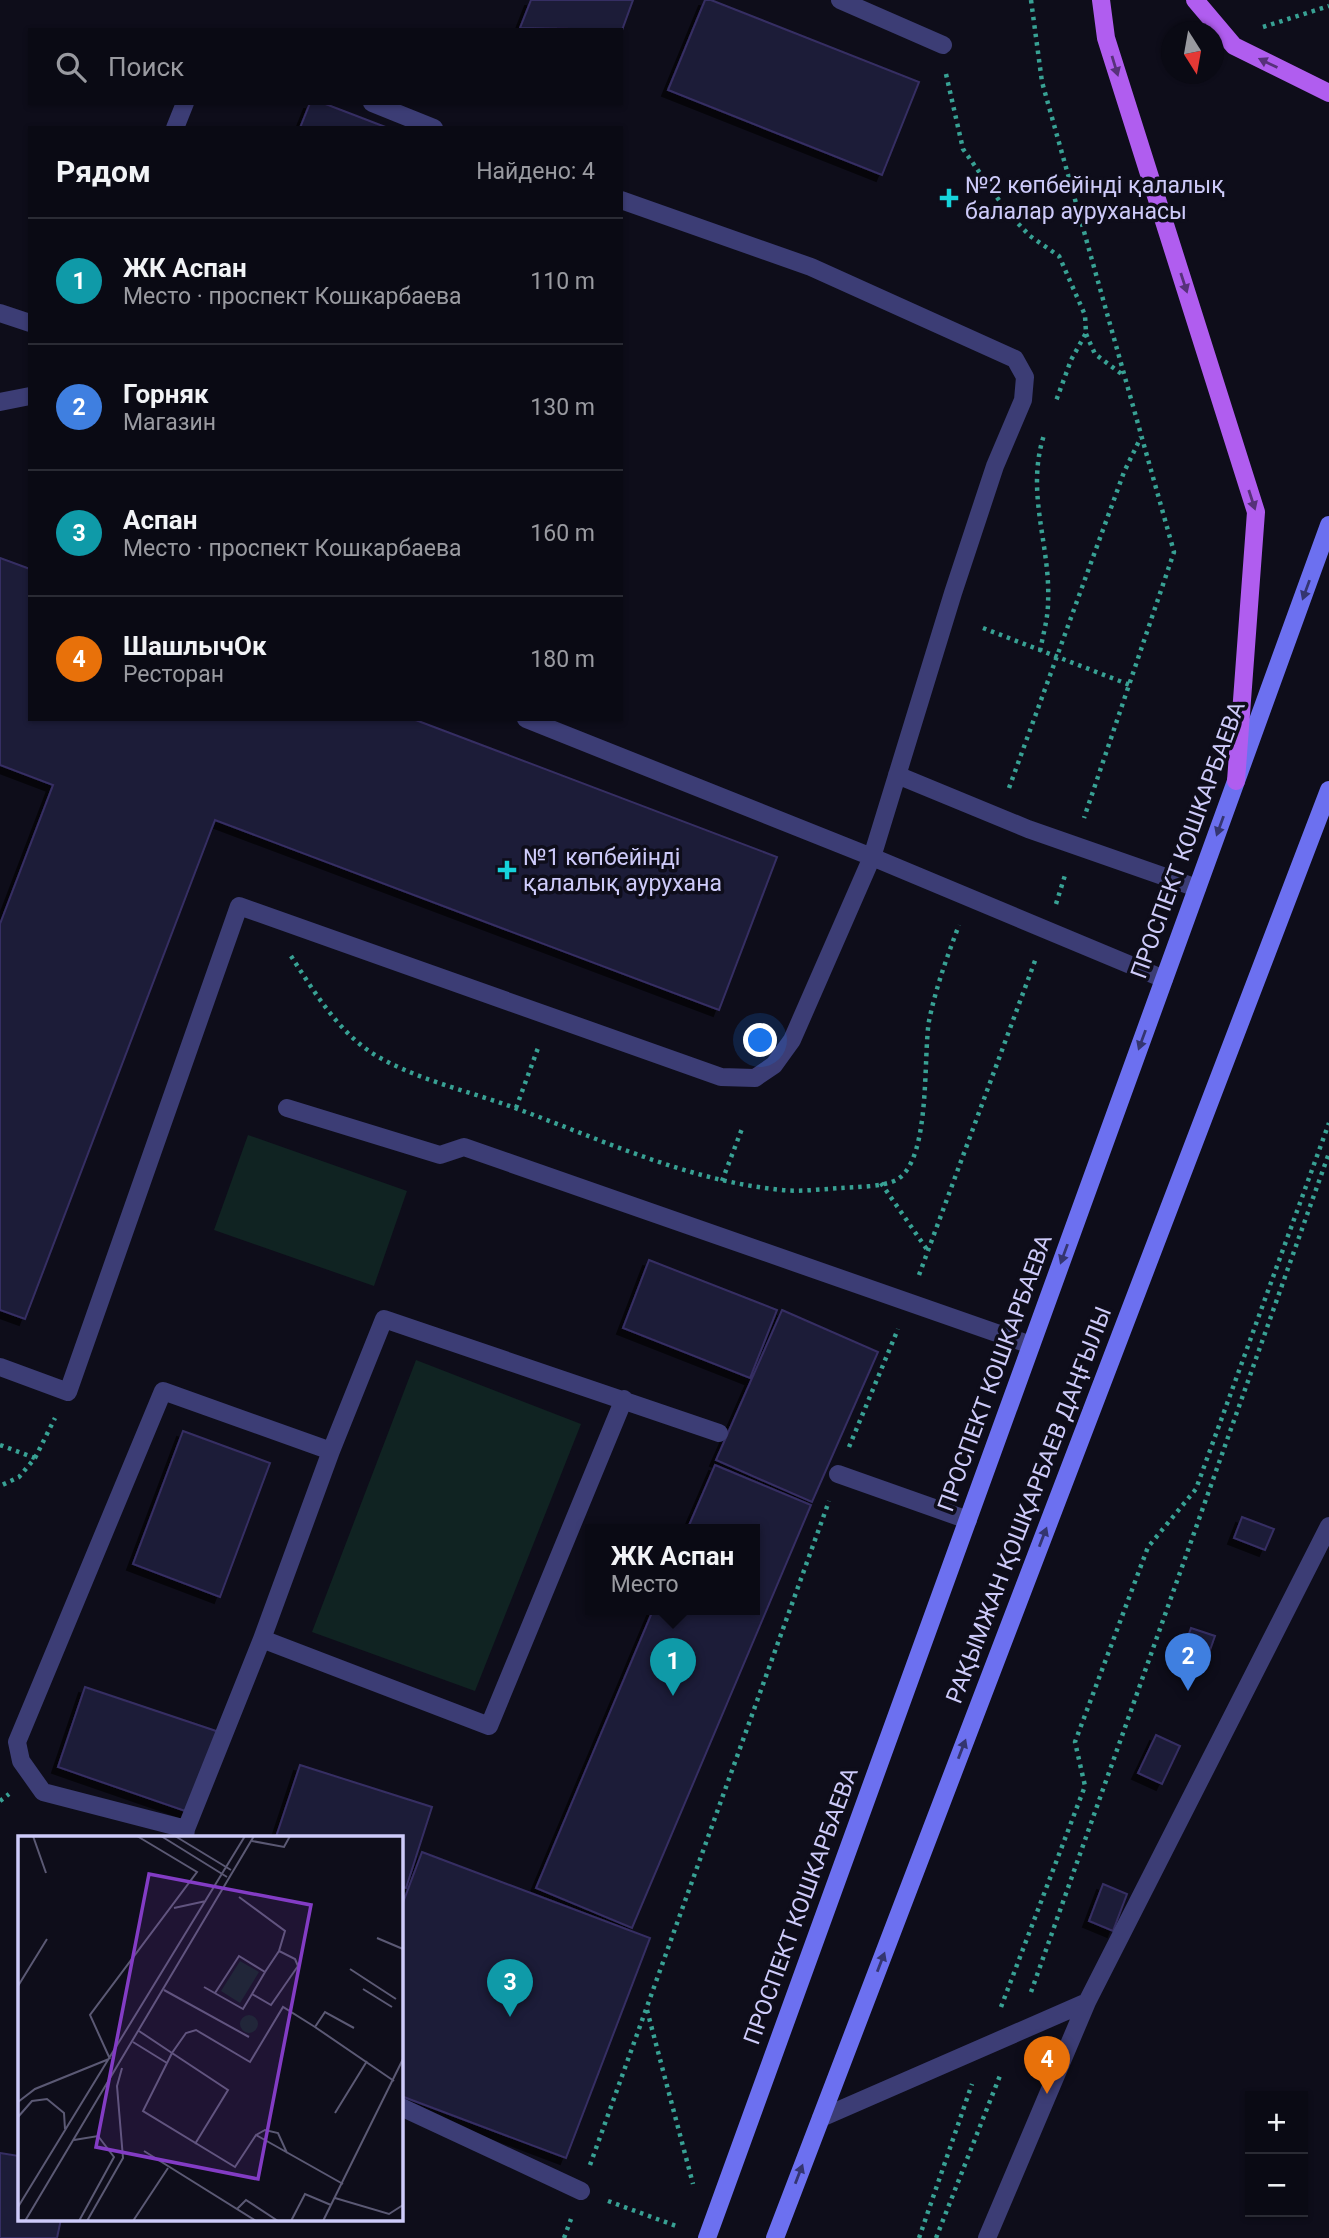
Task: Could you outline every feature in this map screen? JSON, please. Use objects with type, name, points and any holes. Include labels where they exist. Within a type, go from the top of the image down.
[{"type":"main road","points":[[1101,0],[1106,38],[1256,512],[1236,781]]},
{"type":"main road","points":[[1195,0],[1234,46],[1329,93]]},
{"type":"main road","name":"ПРОСПЕКТ КОШКАРБАЕВА","points":[[707,2238],[1329,525]]},
{"type":"main road","name":"РАҚЫМЖАН ҚОШҚАРБАЕВ ДАҢҒЫЛЫ","points":[[775,2238],[1329,790]]},
{"type":"lane","points":[[839,0],[943,45]]},
{"type":"lane","points":[[176,126],[184,105]]},
{"type":"lane","points":[[377,105],[429,126]]},
{"type":"lane","points":[[0,1367],[68,1392],[239,906],[721,1077],[755,1078],[774,1065],[792,1040],[872,858],[953,593],[995,466],[1023,400],[1026,377],[1015,359],[824,273],[623,201]]},
{"type":"lane","points":[[0,313],[28,322]]},
{"type":"lane","points":[[0,402],[28,396]]},
{"type":"lane","points":[[531,721],[1164,979]]},
{"type":"lane","points":[[897,775],[1028,829],[1198,888]]},
{"type":"lane","points":[[287,1108],[440,1155],[464,1147],[1031,1345]]},
{"type":"lane","points":[[331,1451],[163,1391],[16,1742],[21,1761],[43,1792],[186,1833],[384,1319],[719,1433]]},
{"type":"lane","points":[[262,1639],[489,1726],[624,1399]]},
{"type":"lane","points":[[838,1474],[968,1520]]},
{"type":"lane","points":[[987,2238],[1087,2002],[1329,1526]]},
{"type":"lane","points":[[821,2118],[1087,2002]]},
{"type":"lane","points":[[402,2107],[581,2191]]},
{"type":"path","points":[[564,2238],[838,1474],[909,1302],[1047,931],[1174,552],[1042,82],[1031,0]]},
{"type":"path","points":[[1259,28],[1329,6]]},
{"type":"path","points":[[943,45],[946,74],[963,149],[1008,213],[1030,236],[1059,256],[1082,307],[1086,333],[1095,354],[1124,376]]},
{"type":"path","points":[[1055,403],[1071,360],[1086,333]]},
{"type":"path","points":[[1040,651],[1049,602],[1044,543],[1037,506],[1038,455],[1048,424]]},
{"type":"path","points":[[1018,792],[1008,788],[1124,472],[1141,436]]},
{"type":"path","points":[[983,628],[1130,685]]},
{"type":"path","points":[[1073,814],[1084,818]]},
{"type":"path","points":[[289,953],[316,995],[351,1036],[394,1065],[651,1160],[722,1181],[786,1191],[868,1186],[897,1179],[912,1163],[924,1111],[929,1024],[939,977],[961,921]]},
{"type":"path","points":[[516,1108],[538,1048]]},
{"type":"path","points":[[919,2238],[985,2046],[1086,1786],[1075,1742],[1148,1547],[1196,1489],[1329,1123]]},
{"type":"path","points":[[722,1181],[743,1126]]},
{"type":"path","points":[[936,2238],[1017,2032],[1329,1153]]},
{"type":"path","points":[[881,1183],[928,1252]]},
{"type":"path","points":[[0,1486],[19,1477],[34,1458],[68,1392]]},
{"type":"path","points":[[0,1445],[34,1458]]},
{"type":"path","points":[[647,2008],[707,2238]]},
{"type":"path","points":[[581,2191],[707,2238]]},
{"type":"green space","points":[[248,1135],[407,1191],[374,1286],[214,1230]]},
{"type":"green space","points":[[416,1360],[581,1424],[475,1691],[312,1632]]},
{"type":"building","points":[[531,0],[633,0],[623,28],[520,28]]},
{"type":"building","points":[[705,0],[711,0],[919,82],[882,175],[668,90]]},
{"type":"building","points":[[309,105],[328,105],[383,126],[301,126]]},
{"type":"building","points":[[0,558],[28,568],[28,721],[418,721],[777,857],[719,1010],[215,820],[25,1319],[0,1310],[0,924],[53,785],[0,765]]},
{"type":"building","points":[[649,1260],[777,1310],[750,1378],[623,1328]]},
{"type":"building","points":[[782,1310],[878,1352],[812,1502],[716,1460]]},
{"type":"building","points":[[183,1431],[270,1463],[220,1597],[133,1564]]},
{"type":"building","points":[[715,1465],[811,1505],[632,1928],[536,1888],[651,1615],[760,1615],[760,1524],[690,1524]]},
{"type":"building","points":[[1242,1517],[1274,1529],[1265,1550],[1234,1538]]},
{"type":"building","points":[[1191,1628],[1215,1636],[1204,1667],[1180,1659]]},
{"type":"building","points":[[85,1687],[219,1732],[191,1813],[58,1767]]},
{"type":"building","points":[[1156,1735],[1180,1746],[1162,1784],[1138,1773]]},
{"type":"building","points":[[300,1765],[432,1807],[406,1888],[402,1886],[402,1836],[276,1836]]},
{"type":"building","points":[[422,1852],[650,1938],[566,2158],[402,2096],[402,1905]]},
{"type":"building","points":[[1103,1884],[1127,1894],[1113,1931],[1089,1921]]},
{"type":"building","points":[[0,2153],[18,2156],[18,2220],[61,2220],[57,2238],[0,2238]]},
{"type":"place","name":"№2 көпбейінді қалалық балалар ауруханасы","points":[[949,198]]},
{"type":"place","name":"№1 көпбейінді қалалық аурухана","points":[[507,870]]},
{"type":"place","name":"Горняк","points":[[1188,1691]]},
{"type":"place","name":"ЖК Аспан","points":[[673,1696]]},
{"type":"place","name":"Аспан","points":[[510,2017]]},
{"type":"place","name":"ШашлычОк","points":[[1047,2094]]}]
